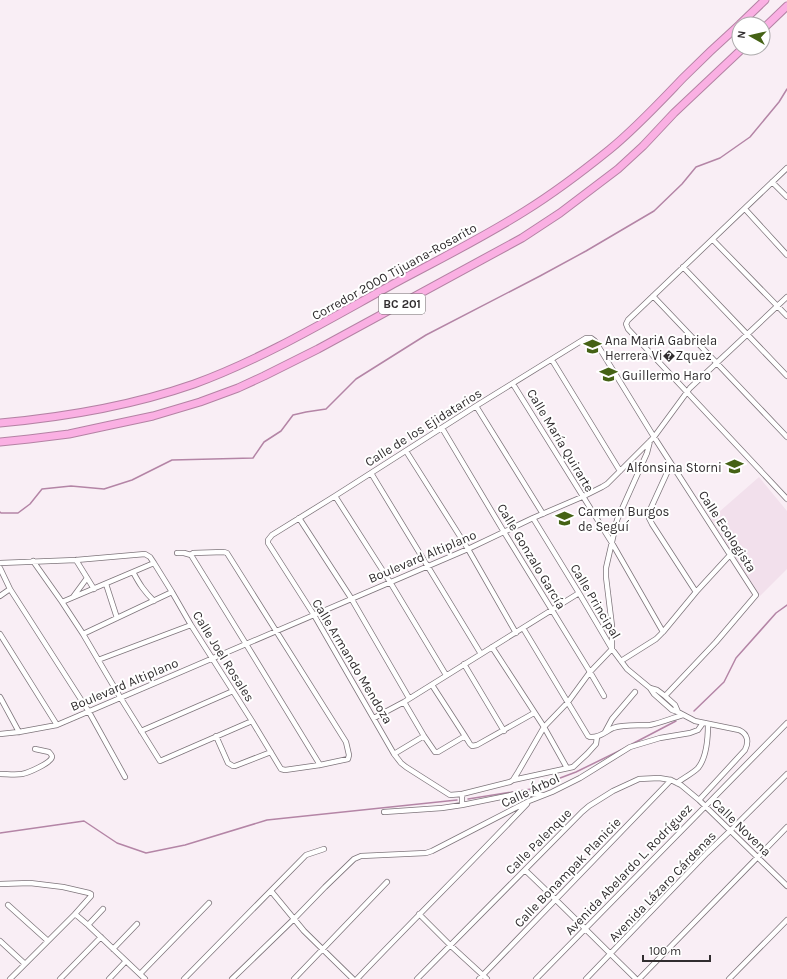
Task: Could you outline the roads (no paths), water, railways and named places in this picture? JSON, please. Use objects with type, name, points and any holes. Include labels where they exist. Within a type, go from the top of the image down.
[{"type":"highway","name":"Corredor 2000 Tijuana-Rosarito","points":[[747,16],[764,0]]},
{"type":"highway","points":[[771,21],[787,6]]},
{"type":"highway","name":"Corredor 2000 Tijuana-Rosarito","points":[[0,423],[68,415],[108,408],[143,399],[193,384],[264,354],[295,339],[508,222],[544,198],[586,168],[635,127],[731,32]]},
{"type":"highway","name":"BC 201","points":[[0,442],[62,434],[153,416],[238,388],[318,349],[522,238],[560,213],[633,156],[674,113],[735,56]]},
{"type":"street","points":[[787,168],[628,320],[626,324],[628,329],[787,499]]},
{"type":"street","points":[[772,182],[787,197]]},
{"type":"street","points":[[744,209],[787,255]]},
{"type":"street","points":[[712,240],[787,316]]},
{"type":"street","points":[[683,267],[787,376]]},
{"type":"street","points":[[653,296],[787,438]]},
{"type":"street","name":"Boulevard Altiplano","points":[[0,734],[57,725],[89,712],[120,697],[213,659],[351,598],[468,549],[602,487],[654,437],[687,392],[787,297]]},
{"type":"street","name":"Calle de los Ejidatarios","points":[[268,540],[272,535],[476,406],[586,338],[591,338]]},
{"type":"street","name":"Calle Ecologista","points":[[591,338],[595,341],[671,464],[756,595],[716,642],[665,696]]},
{"type":"street","points":[[552,360],[620,471]]},
{"type":"street","name":"Calle María Quirarte","points":[[513,384],[612,543],[663,632]]},
{"type":"street","points":[[476,406],[543,514]]},
{"type":"street","name":"Calle Gonzalo García","points":[[442,428],[604,696]]},
{"type":"street","points":[[513,780],[544,726],[568,702],[590,672],[612,649],[612,626],[606,573],[617,520],[647,453],[650,441]]},
{"type":"street","points":[[406,451],[468,549],[516,633]]},
{"type":"street","points":[[671,464],[650,510],[649,518],[696,592]]},
{"type":"street","points":[[371,473],[481,654]]},
{"type":"street","points":[[335,496],[390,582],[446,675]]},
{"type":"street","points":[[299,518],[351,598],[409,698]]},
{"type":"street","name":"Calle Principal","points":[[533,518],[612,649],[627,669],[650,688],[654,694],[671,710],[695,721],[732,728],[744,732],[748,740],[747,745],[741,755],[698,800]]},
{"type":"street","name":"Calle Armando Mendoza","points":[[268,540],[270,546],[314,615],[394,754],[401,763],[450,795],[462,794]]},
{"type":"street","points":[[177,553],[191,555],[193,553],[226,552],[346,742],[349,758],[346,760],[320,765],[191,555]]},
{"type":"street","name":"Calle Joel Rosales","points":[[76,560],[145,554],[150,557],[281,769],[284,770],[320,765]]},
{"type":"street","points":[[621,662],[663,632],[696,592],[730,555]]},
{"type":"street","points":[[0,563],[76,560],[94,589]]},
{"type":"street","points":[[33,562],[83,634],[159,760],[161,761],[252,721]]},
{"type":"street","points":[[62,602],[154,563]]},
{"type":"street","points":[[0,568],[10,589],[89,712],[125,777]]},
{"type":"street","points":[[133,572],[141,587],[154,601]]},
{"type":"street","points":[[72,598],[87,578]]},
{"type":"street","points":[[106,584],[117,618]]},
{"type":"street","points":[[0,596],[10,589]]},
{"type":"street","points":[[83,634],[172,592]]},
{"type":"street","points":[[374,718],[432,685],[579,593]]},
{"type":"street","points":[[98,660],[192,625]]},
{"type":"street","points":[[523,628],[588,736],[595,738],[617,727],[649,725],[683,715]]},
{"type":"street","points":[[0,634],[57,725]]},
{"type":"street","points":[[492,647],[534,713],[544,726],[567,768]]},
{"type":"street","points":[[464,664],[504,731]]},
{"type":"street","points":[[432,685],[470,744],[475,746],[534,713]]},
{"type":"street","name":"Calle Principal","points":[[650,688],[657,690],[665,696],[675,705],[678,712]]},
{"type":"street","points":[[141,731],[233,691]]},
{"type":"street","points":[[605,732],[612,720],[634,692]]},
{"type":"street","points":[[0,698],[19,732]]},
{"type":"street","points":[[404,702],[424,736],[436,752],[465,736]]},
{"type":"street","name":"Calle Árbol","points":[[294,919],[354,859],[361,856],[426,853],[432,851],[580,778],[630,747],[660,738],[690,733],[698,730],[703,723]]},
{"type":"street","name":"Avenida Abelardo L. Rodríguez","points":[[536,979],[787,723]]},
{"type":"street","points":[[676,783],[693,772],[700,764],[707,745],[708,724]]},
{"type":"street","points":[[216,736],[228,763],[232,766],[271,752]]},
{"type":"street","points":[[394,754],[424,736]]},
{"type":"street","points":[[462,806],[462,794],[513,780],[573,767],[596,744],[595,738]]},
{"type":"street","points":[[0,774],[22,774],[30,772],[52,758],[52,755],[49,752],[34,749]]},
{"type":"street","name":"Avenida Lázaro Cárdenas","points":[[586,979],[707,853],[787,774]]},
{"type":"street","name":"Calle Palenque","points":[[417,979],[589,806],[622,786],[638,779],[645,778],[671,780],[698,800]]},
{"type":"street","name":"Calle Bonampak Planicie","points":[[481,977],[671,780]]},
{"type":"street","points":[[384,812],[462,806],[521,794],[544,795]]},
{"type":"street","name":"Calle Novena","points":[[698,800],[787,886]]},
{"type":"street","points":[[357,979],[529,802]]},
{"type":"street","points":[[525,870],[610,954],[638,979],[787,827]]},
{"type":"street","points":[[184,979],[306,855],[324,849]]},
{"type":"street","points":[[294,979],[387,882]]},
{"type":"street","points":[[0,884],[30,883],[89,893],[91,896],[10,979]]},
{"type":"street","points":[[271,891],[304,931],[353,979]]},
{"type":"street","points":[[140,974],[209,903]]},
{"type":"street","points":[[8,905],[48,941]]},
{"type":"street","points":[[88,925],[104,909]]},
{"type":"street","points":[[75,914],[145,979]]},
{"type":"street","points":[[419,914],[481,977],[487,979]]},
{"type":"street","points":[[232,979],[294,919]]},
{"type":"street","points":[[729,979],[787,920]]},
{"type":"street","points":[[113,949],[137,924]]},
{"type":"street","points":[[60,979],[101,937]]},
{"type":"street","points":[[0,941],[25,964]]},
{"type":"street","points":[[109,979],[126,961]]},
{"type":"waterway","points":[[0,512],[18,513],[30,504],[42,489],[71,486],[104,489],[132,480],[172,460],[253,458],[264,442],[281,431],[293,415],[326,409],[356,379],[426,335],[586,251],[654,211],[682,184],[696,167],[720,158],[750,137],[779,102],[787,89]]},
{"type":"waterway","points":[[694,711],[724,682],[736,658],[776,613],[787,605]]},
{"type":"waterway","points":[[632,744],[676,721]]},
{"type":"waterway","points":[[468,799],[531,789],[576,772],[625,748]]},
{"type":"waterway","points":[[0,833],[84,821],[117,843],[146,853],[185,845],[267,820],[457,800]]},
{"type":"place","name":"Ana MariA Gabriela Herrera Vi�Zquez","points":[[592,347]]},
{"type":"place","name":"Guillermo Haro","points":[[609,375]]},
{"type":"place","name":"Alfonsina Storni","points":[[735,467]]},
{"type":"place","name":"Carmen Burgos de Seguí","points":[[565,518]]}]
